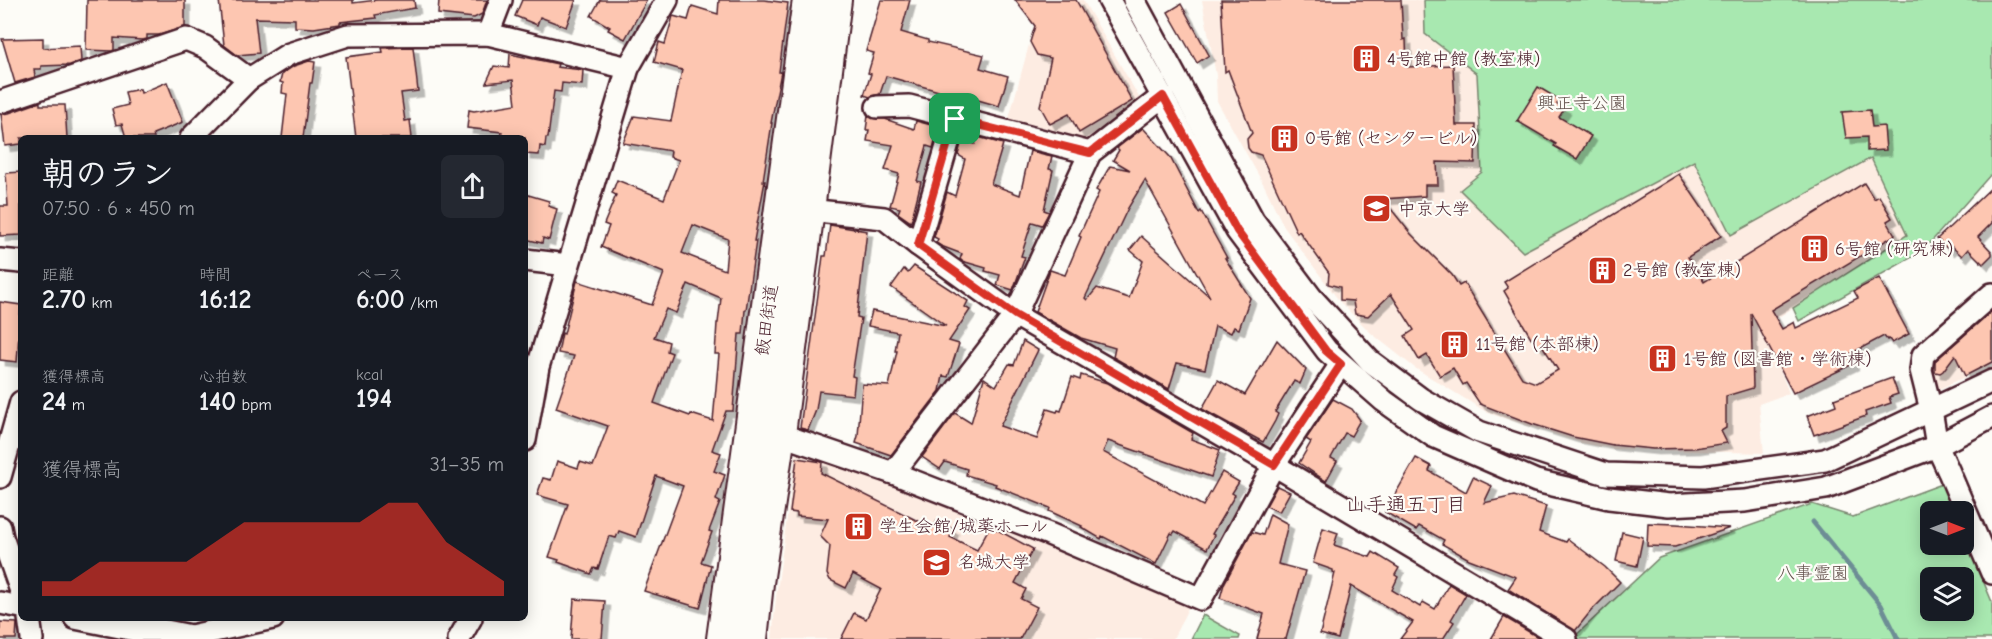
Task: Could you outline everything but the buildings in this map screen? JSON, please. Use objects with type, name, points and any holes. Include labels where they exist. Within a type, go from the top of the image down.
[{"type":"highway","name":"飯田街道","points":[[751,639],[757,583],[766,431],[809,0]]},
{"type":"highway","name":"飯田街道","points":[[723,639],[730,582],[766,431],[808,210],[835,0]]},
{"type":"street","points":[[488,34],[501,0]]},
{"type":"street","points":[[528,423],[538,367],[628,68],[667,0]]},
{"type":"street","points":[[1109,0],[1237,231],[1326,351],[1384,401],[1433,436],[1536,481],[1609,498],[1669,505],[1745,501],[1826,488],[1937,446],[1992,417]]},
{"type":"street","points":[[1134,0],[1253,220],[1311,297],[1370,361],[1421,399],[1479,432],[1606,474],[1703,477],[1825,460],[1992,381]]},
{"type":"street","points":[[193,135],[249,79],[289,54],[348,35],[488,34],[628,68]]},
{"type":"street","points":[[0,102],[186,39],[205,47],[249,79]]},
{"type":"street","points":[[893,473],[1015,315],[1090,153],[1163,96]]},
{"type":"street","points":[[877,107],[909,106],[1090,153]]},
{"type":"street","points":[[918,245],[955,119]]},
{"type":"street","points":[[808,210],[884,219],[1015,315],[1274,465],[1566,639]]},
{"type":"street","points":[[528,260],[568,265]]},
{"type":"street","points":[[0,261],[18,262]]},
{"type":"street","points":[[1992,294],[1923,356],[1921,370],[1937,446],[1992,573]]},
{"type":"street","points":[[766,431],[893,473],[1049,534],[1201,599],[1274,465],[1341,364]]},
{"type":"street","points":[[0,477],[15,413]]},
{"type":"street","points":[[0,527],[18,582]]},
{"type":"street","points":[[0,603],[18,606]]},
{"type":"street","points":[[29,621],[32,639]]},
{"type":"street","points":[[90,621],[135,630],[161,630],[182,626],[191,636],[259,621]]},
{"type":"street","points":[[459,639],[469,621]]},
{"type":"shaded area","points":[[1067,0],[1083,0],[1140,99],[1089,144],[1008,122],[1036,19]]},
{"type":"shaded area","name":"中京大学","points":[[1202,0],[1424,0],[1425,35],[1477,74],[1482,172],[1460,190],[1523,252],[1694,161],[1731,234],[1871,158],[1907,235],[1763,327],[1789,393],[1759,404],[1764,453],[1615,449],[1582,443],[1488,413],[1415,368],[1371,333],[1340,302],[1284,227],[1265,187],[1217,101],[1216,75]]},
{"type":"shaded area","points":[[1992,309],[1992,364],[1935,391],[1922,364]]},
{"type":"shaded area","name":"名城大学","points":[[796,452],[847,467],[956,508],[1133,578],[1189,606],[1173,639],[772,639]]},
{"type":"green space","name":"興正寺公園","points":[[1424,0],[1992,0],[1992,173],[1923,251],[1799,321],[1793,308],[1907,235],[1871,158],[1731,235],[1694,161],[1523,252],[1460,190],[1482,172],[1477,74],[1425,34]]},
{"type":"green space","name":"八事霊園","points":[[1942,484],[1949,501],[1920,501],[1920,555],[1972,555],[1992,602],[1992,639],[1572,639],[1659,558],[1812,504],[1853,517]]},
{"type":"green space","points":[[1203,615],[1240,636],[1239,639],[1191,639]]},
{"type":"waterway","points":[[1813,522],[1881,605],[1898,639]]},
{"type":"place","name":"4号館中館 (教室棟)","points":[[1366,59]]},
{"type":"place","name":"0号館 (センタービル)","points":[[1284,138]]},
{"type":"place","name":"中京大学","points":[[1377,209]]},
{"type":"place","name":"6号館 (研究棟)","points":[[1814,249]]},
{"type":"place","name":"2号館 (教室棟)","points":[[1602,270]]},
{"type":"place","name":"11号館 (本部棟)","points":[[1455,344]]},
{"type":"place","name":"1号館 (図書館・学術棟)","points":[[1663,359]]},
{"type":"place","name":"学生会館/城薬ホール","points":[[858,526]]},
{"type":"place","name":"名城大学","points":[[937,562]]},
{"type":"district","name":"山手通五丁目","points":[[1406,504]]},
{"type":"route","points":[[1163,96],[1237,231],[1326,351],[1341,364],[1274,465],[1015,315],[918,245],[955,119],[1090,153],[1163,96]]}]
